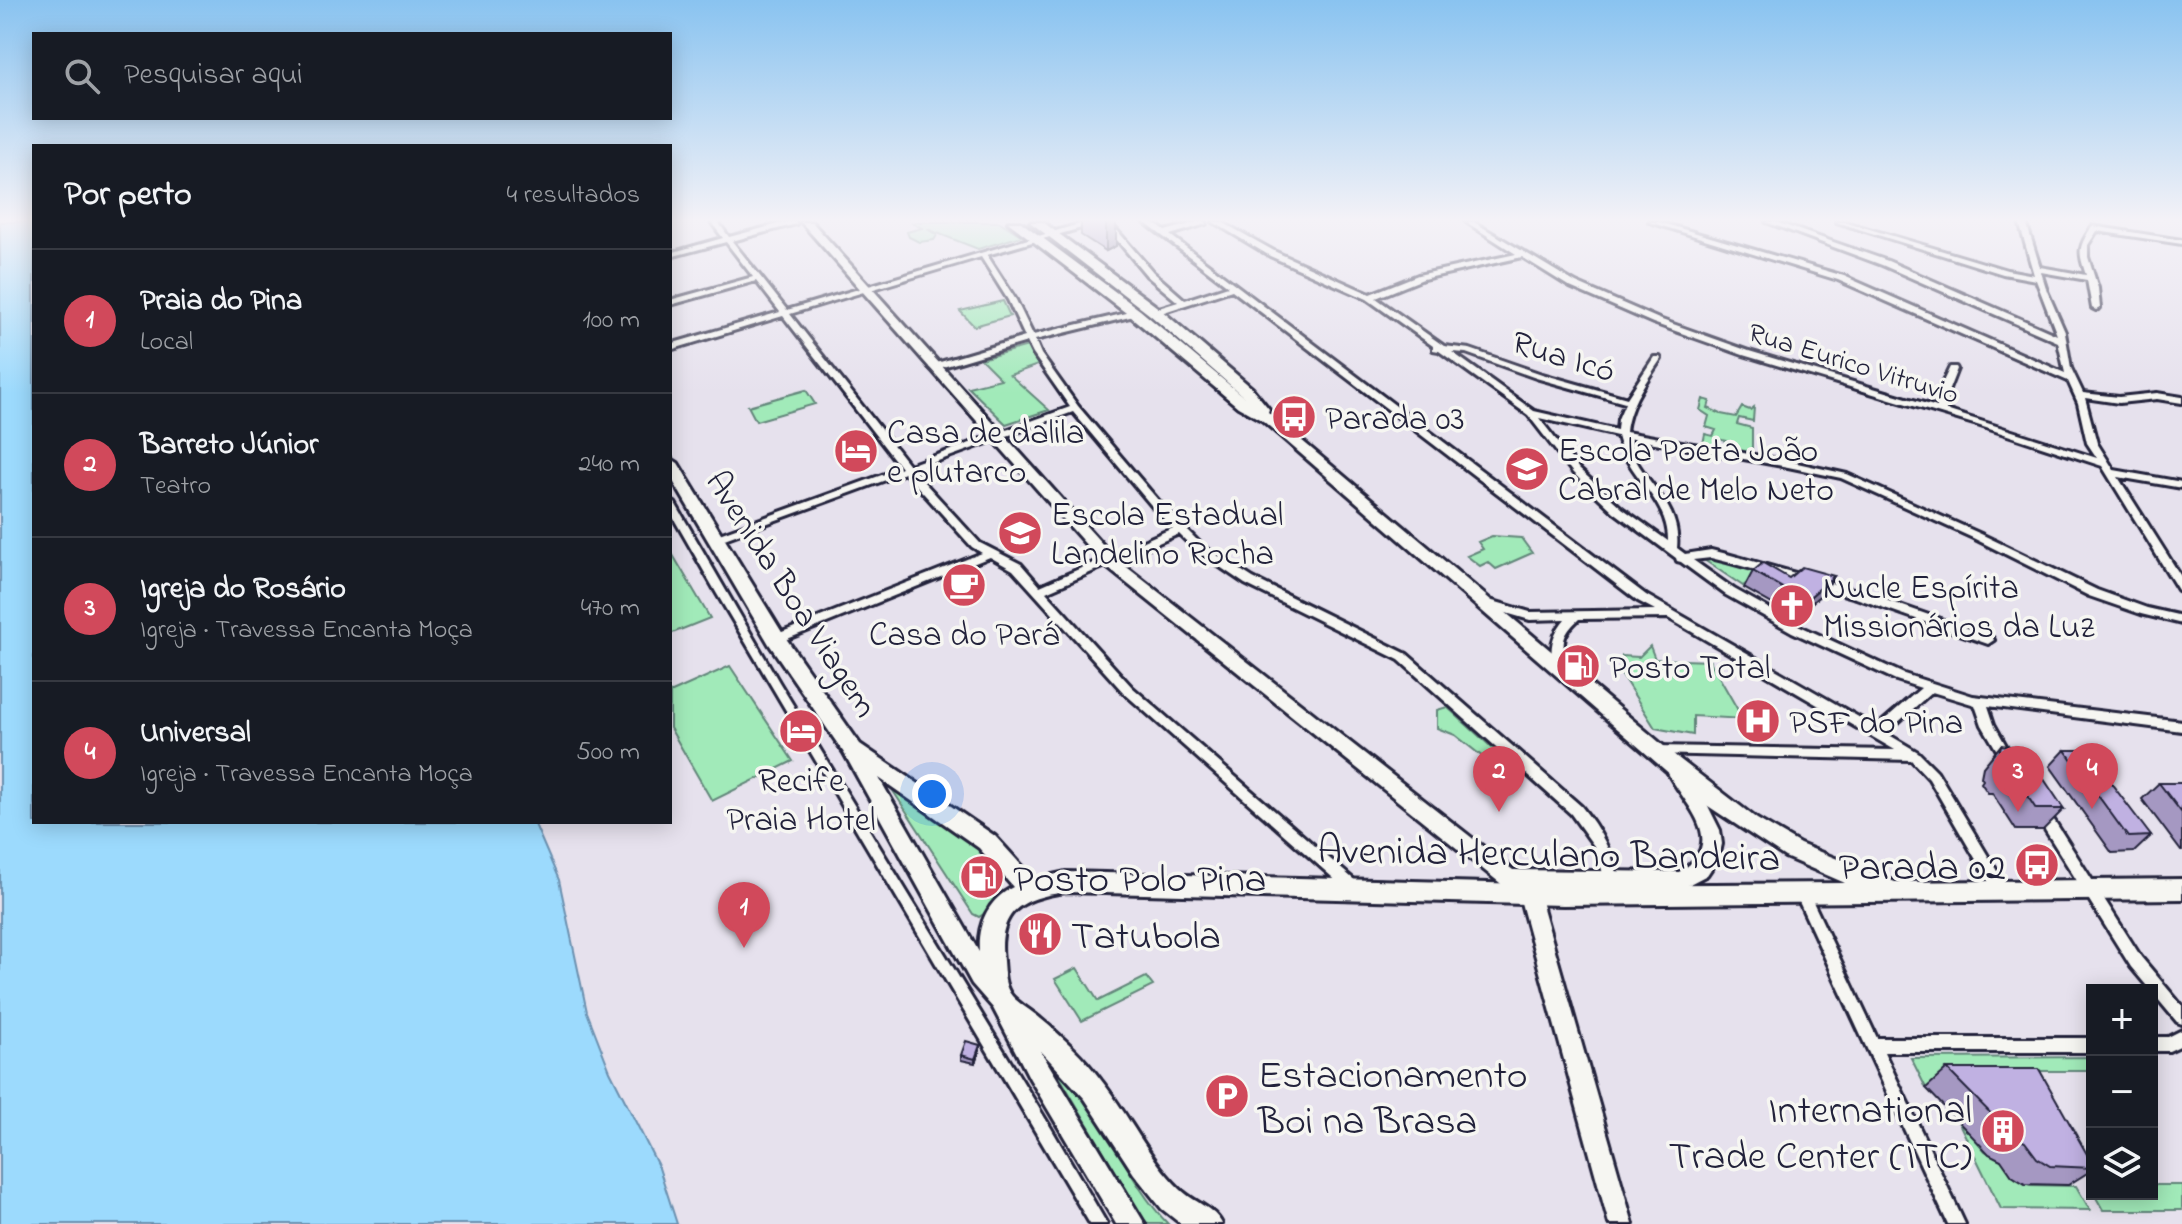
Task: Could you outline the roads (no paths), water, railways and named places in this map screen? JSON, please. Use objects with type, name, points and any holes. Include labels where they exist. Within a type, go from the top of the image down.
[{"type":"main road","points":[[858,279],[1109,561],[1529,894],[1621,1224]]},
{"type":"main road","points":[[1090,279],[1243,404],[1268,418],[1654,751],[1733,815],[1782,843],[1861,878],[1916,891]]},
{"type":"main road","points":[[1113,279],[1247,391],[1268,418]]},
{"type":"main road","name":"Avenida Boa Viagem","points":[[672,466],[776,639],[851,747],[980,976],[1095,1090],[1167,1195],[1208,1224]]},
{"type":"main road","points":[[851,747],[987,842],[1028,888],[993,923],[999,995]]},
{"type":"main road","name":"Avenida Herculano Bandeira","points":[[1511,878],[1682,880],[1698,873],[1709,861],[1714,847],[1711,830],[1701,808],[1673,767]]},
{"type":"main road","name":"Avenida Herculano Bandeira","points":[[1028,888],[1066,882],[1743,901],[1802,893],[2182,889]]},
{"type":"main road","name":"Avenida Boa Viagem","points":[[999,995],[1025,1047],[1131,1224]]},
{"type":"street","points":[[672,302],[753,279]]},
{"type":"street","points":[[758,279],[907,469],[976,545],[1008,560],[1128,690],[1355,889]]},
{"type":"street","points":[[672,346],[897,279]]},
{"type":"street","points":[[999,279],[1012,300],[1037,354],[1075,408],[1180,529],[1222,566],[1403,657],[1576,810],[1597,834],[1607,856],[1612,881]]},
{"type":"street","points":[[1156,279],[1184,303]]},
{"type":"street","points":[[1224,279],[1589,560],[1668,614],[1914,755],[1933,775],[2001,890]]},
{"type":"street","points":[[1330,279],[1370,297],[1436,348],[1531,413],[1592,488],[1730,592],[1796,629],[1869,664],[1930,687],[1980,701],[2182,726]]},
{"type":"street","points":[[1370,297],[1416,279]]},
{"type":"street","name":"Rua Eurico Vitruvio","points":[[1563,279],[1667,325],[1746,353],[1941,411],[2107,469],[2182,485]]},
{"type":"street","points":[[1842,279],[2072,379]]},
{"type":"street","points":[[1922,279],[2062,340]]},
{"type":"street","points":[[2040,279],[2080,395],[2086,428],[2107,469],[2182,587]]},
{"type":"street","points":[[2090,279],[2094,288],[2096,308]]},
{"type":"street","points":[[1155,312],[1234,287]]},
{"type":"street","points":[[933,367],[1030,338],[1078,330],[1135,313]]},
{"type":"street","name":"Rua Icó","points":[[1436,348],[1467,351],[1630,402]]},
{"type":"street","points":[[1657,359],[1630,402],[1621,432],[1630,457],[1669,516],[1677,554]]},
{"type":"street","points":[[1941,411],[1943,392],[1953,369]]},
{"type":"street","points":[[2080,395],[2119,400],[2157,396],[2182,400]]},
{"type":"street","points":[[715,539],[1075,408]]},
{"type":"street","points":[[1531,413],[1637,438],[1844,476],[1963,529],[2093,593],[2182,620]]},
{"type":"street","points":[[672,507],[763,669],[974,1011],[1099,1224]]},
{"type":"street","points":[[1038,591],[1180,529]]},
{"type":"street","points":[[776,639],[991,553]]},
{"type":"street","points":[[1677,554],[1711,554],[1727,558],[1856,594],[1988,640]]},
{"type":"street","points":[[1484,602],[1523,615],[1668,614]]},
{"type":"street","points":[[1559,666],[1556,640],[1563,627],[1576,616]]},
{"type":"street","points":[[1878,733],[1930,687]]},
{"type":"street","points":[[1980,701],[1988,725],[2019,776]]},
{"type":"street","points":[[1654,751],[1914,755]]},
{"type":"street","points":[[2036,803],[2136,962],[2182,1017]]},
{"type":"street","points":[[1802,893],[1957,1224]]},
{"type":"street","points":[[2158,1044],[2169,1044],[2182,1037]]},
{"type":"street","points":[[1872,1045],[2086,1045]]},
{"type":"water","points":[[0,279],[32,279],[32,824],[535,824],[559,880],[587,1012],[610,1071],[659,1168],[677,1224],[0,1224]]},
{"type":"place","name":"Parada 03","points":[[1294,417]]},
{"type":"place","name":"Casa de dalila e plutarco","points":[[856,451]]},
{"type":"place","name":"Escola Poeta João Cabral de Melo Neto","points":[[1527,469]]},
{"type":"place","name":"Escola Estadual Landelino Rocha","points":[[1020,533]]},
{"type":"place","name":"Casa do Pará","points":[[964,585]]},
{"type":"place","name":"Nucle Espírita Missionários da Luz","points":[[1792,606]]},
{"type":"place","name":"Posto Total","points":[[1578,666]]},
{"type":"place","name":"PSF do Pina","points":[[1758,721]]},
{"type":"place","name":"Recife Praia Hotel","points":[[801,731]]},
{"type":"place","name":"Universal","points":[[2092,809]]},
{"type":"place","name":"Barreto Júnior","points":[[1499,812]]},
{"type":"place","name":"Igreja do Rosário","points":[[2018,812]]},
{"type":"place","name":"Parada 02","points":[[2037,865]]},
{"type":"place","name":"Posto Polo Pina","points":[[982,877]]},
{"type":"place","name":"Tatubola","points":[[1040,934]]},
{"type":"place","name":"Praia do Pina","points":[[744,948]]},
{"type":"place","name":"Estacionamento Boi na Brasa","points":[[1227,1096]]},
{"type":"place","name":"International Trade Center (ITC)","points":[[2003,1131]]}]
